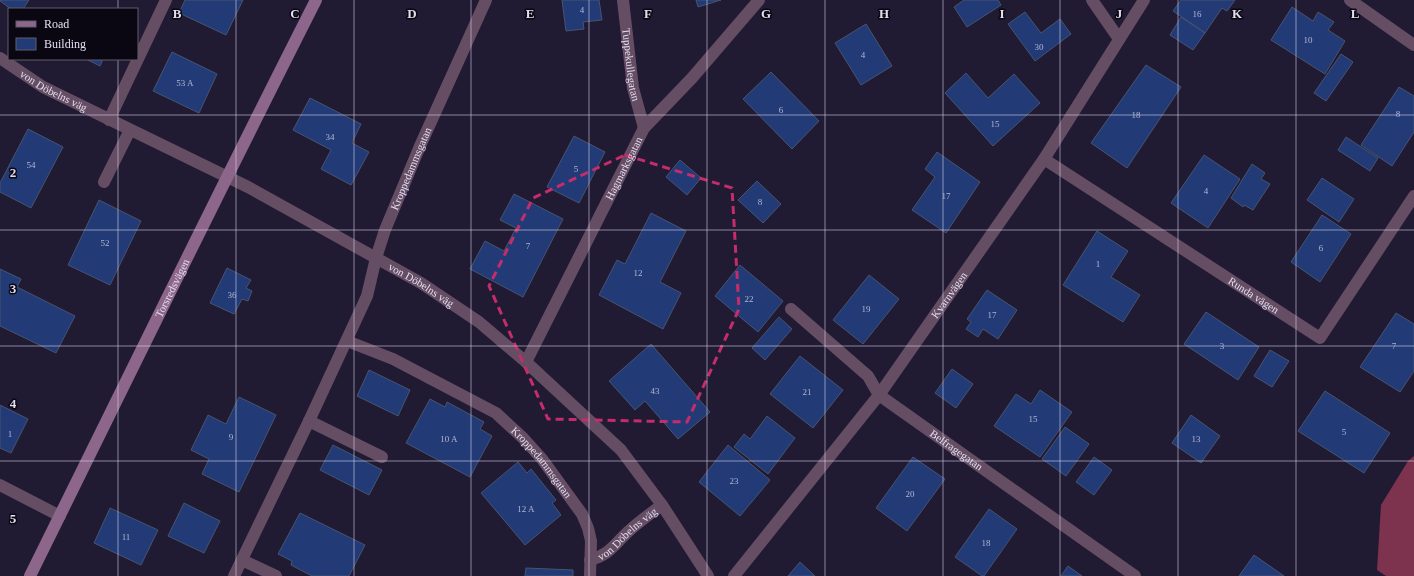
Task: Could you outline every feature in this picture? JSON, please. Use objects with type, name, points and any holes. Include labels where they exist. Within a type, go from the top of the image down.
[{"type":"street","points":[[110,120],[166,0]]},
{"type":"street","name":"Torsredsvägen","points":[[30,576],[124,387],[226,176],[316,0]]},
{"type":"street","name":"Kroppedammsgatan","points":[[234,576],[347,341],[367,296],[376,258],[385,230],[420,146],[486,0]]},
{"type":"street","name":"Tuppekullegatan","points":[[623,0],[633,88],[644,128]]},
{"type":"street","name":"Hagmarksgatan","points":[[526,362],[644,128],[692,78],[759,0]]},
{"type":"street","points":[[1092,0],[1119,39]]},
{"type":"street","name":"Kvarnvägen","points":[[734,576],[879,395],[1044,158],[1144,0]]},
{"type":"street","points":[[1350,0],[1414,45]]},
{"type":"street","name":"von Döbelns väg","points":[[0,58],[43,87],[226,176],[376,258],[421,283],[479,322],[526,362],[621,450],[662,505],[708,576]]},
{"type":"street","points":[[104,182],[130,130]]},
{"type":"street","name":"Runda vägen","points":[[1044,158],[1320,338],[1414,196]]},
{"type":"street","name":"Belfragegatan","points":[[791,309],[868,376],[879,395],[1135,576]]},
{"type":"street","name":"Kroppedammsgatan","points":[[347,341],[393,359],[496,413],[523,438],[542,460],[582,514],[588,528],[591,542],[590,560]]},
{"type":"street","points":[[309,421],[382,457]]},
{"type":"street","points":[[0,485],[60,516]]},
{"type":"street","name":"von Döbelns väg","points":[[590,560],[600,557],[613,549],[628,532],[662,505]]},
{"type":"street","points":[[242,560],[276,576]]},
{"type":"street","points":[[590,560],[590,576]]},
{"type":"highlighted area","points":[[625,155],[732,188],[739,309],[687,422],[548,419],[489,286],[533,198]]},
{"type":"shaded area","points":[[1414,456],[1414,576],[1386,576],[1377,570],[1381,505],[1408,461]]},
{"type":"building","points":[[29,0],[24,8],[10,8],[0,1]]},
{"type":"building","points":[[185,0],[243,0],[226,35],[179,13]]},
{"type":"building","points":[[562,0],[599,0],[602,20],[583,22],[584,29],[566,31]]},
{"type":"building","points":[[696,0],[721,0],[698,7]]},
{"type":"building","points":[[964,0],[998,0],[1001,5],[967,27],[954,7]]},
{"type":"building","points":[[1181,0],[1235,0],[1227,11],[1222,8],[1205,33],[1173,11]]},
{"type":"building","points":[[1292,7],[1313,21],[1318,12],[1334,22],[1328,30],[1345,41],[1325,74],[1271,40]]},
{"type":"building","points":[[1025,12],[1041,33],[1060,19],[1071,34],[1035,61],[1008,24]]},
{"type":"building","points":[[1181,17],[1205,33],[1193,50],[1170,35]]},
{"type":"building","points":[[866,24],[892,66],[861,85],[835,43]]},
{"type":"building","points":[[172,52],[217,74],[199,113],[153,91]]},
{"type":"building","points":[[1341,54],[1353,62],[1326,101],[1314,93]]},
{"type":"building","points":[[88,60],[103,60],[100,66]]},
{"type":"building","points":[[1146,65],[1181,87],[1127,168],[1091,143]]},
{"type":"building","points":[[771,72],[819,121],[792,149],[743,99]]},
{"type":"building","points":[[966,73],[988,98],[1014,74],[1040,103],[993,146],[945,93]]},
{"type":"building","points":[[1399,87],[1414,96],[1414,132],[1392,166],[1361,145]]},
{"type":"building","points":[[310,98],[361,124],[352,143],[369,152],[351,185],[321,169],[331,150],[293,130]]},
{"type":"building","points":[[28,129],[63,147],[31,208],[0,192],[0,183]]},
{"type":"building","points":[[574,136],[605,152],[579,203],[547,187]]},
{"type":"building","points":[[1346,137],[1378,158],[1370,171],[1338,150]]},
{"type":"building","points":[[937,152],[980,182],[946,233],[912,210],[935,177],[925,169]]},
{"type":"building","points":[[1204,155],[1240,179],[1208,228],[1171,203]]},
{"type":"building","points":[[680,160],[701,178],[687,195],[666,177]]},
{"type":"building","points":[[1252,164],[1265,173],[1261,179],[1270,184],[1253,210],[1244,205],[1243,207],[1231,198]]},
{"type":"building","points":[[1322,178],[1354,199],[1339,222],[1307,200]]},
{"type":"building","points":[[757,181],[781,204],[763,223],[738,200]]},
{"type":"building","points":[[514,194],[563,219],[523,297],[470,269],[485,241],[504,251],[516,228],[500,220]]},
{"type":"building","points":[[99,200],[141,221],[110,285],[68,265]]},
{"type":"building","points":[[651,213],[686,231],[660,282],[681,293],[663,329],[599,295],[617,260],[625,264]]},
{"type":"building","points":[[1322,215],[1351,234],[1320,282],[1291,262]]},
{"type":"building","points":[[1097,231],[1128,251],[1111,277],[1140,295],[1123,322],[1063,285]]},
{"type":"building","points":[[740,265],[783,301],[758,332],[715,296]]},
{"type":"building","points":[[227,268],[251,280],[246,288],[252,291],[248,301],[242,299],[234,314],[210,303]]},
{"type":"building","points":[[0,269],[21,279],[17,287],[75,316],[56,353],[0,326]]},
{"type":"building","points":[[869,275],[899,299],[863,344],[833,320]]},
{"type":"building","points":[[987,290],[1017,310],[998,339],[983,329],[978,337],[966,329],[971,322],[967,319]]},
{"type":"building","points":[[1206,312],[1259,347],[1238,380],[1184,344]]},
{"type":"building","points":[[1396,313],[1414,324],[1414,371],[1400,392],[1360,367]]},
{"type":"building","points":[[779,317],[792,329],[765,360],[752,348]]},
{"type":"building","points":[[651,344],[710,412],[678,439],[645,401],[635,410],[609,381]]},
{"type":"building","points":[[1270,350],[1289,361],[1272,387],[1254,376]]},
{"type":"building","points":[[800,356],[843,390],[813,428],[770,394]]},
{"type":"building","points":[[952,369],[973,384],[956,408],[935,393]]},
{"type":"building","points":[[369,370],[410,390],[398,416],[357,396]]},
{"type":"building","points":[[1040,390],[1072,412],[1040,457],[994,426],[1016,394],[1031,404]]},
{"type":"building","points":[[1325,391],[1390,433],[1364,473],[1298,431]]},
{"type":"building","points":[[239,397],[276,415],[239,492],[202,474],[209,459],[191,450],[208,415],[226,424]]},
{"type":"building","points":[[430,399],[445,407],[447,402],[484,422],[480,429],[492,436],[470,477],[406,443]]},
{"type":"building","points":[[0,405],[28,419],[11,453],[0,448]]},
{"type":"building","points":[[1191,415],[1220,436],[1201,463],[1172,443]]},
{"type":"building","points":[[767,416],[795,438],[768,474],[734,447],[744,434],[750,439]]},
{"type":"building","points":[[1065,427],[1089,444],[1066,476],[1042,459]]},
{"type":"building","points":[[333,445],[382,470],[369,495],[320,470]]},
{"type":"building","points":[[728,445],[770,480],[740,516],[699,482]]},
{"type":"building","points":[[913,457],[945,479],[907,531],[876,508]]},
{"type":"building","points":[[1094,457],[1112,470],[1094,495],[1076,482]]},
{"type":"building","points":[[518,462],[527,473],[531,469],[556,500],[552,503],[561,515],[525,545],[481,493]]},
{"type":"building","points":[[184,503],[220,521],[204,553],[168,536]]},
{"type":"building","points":[[110,508],[158,530],[141,565],[94,543]]},
{"type":"building","points":[[989,509],[1017,529],[984,576],[982,576],[955,557]]},
{"type":"building","points":[[300,513],[365,545],[349,576],[312,576],[291,565],[292,561],[278,554]]},
{"type":"building","points":[[1254,555],[1284,576],[1239,576]]},
{"type":"building","points":[[800,562],[815,576],[788,576]]},
{"type":"building","points":[[1068,566],[1082,576],[1061,576]]},
{"type":"building","points":[[526,568],[573,570],[573,576],[525,576]]}]
